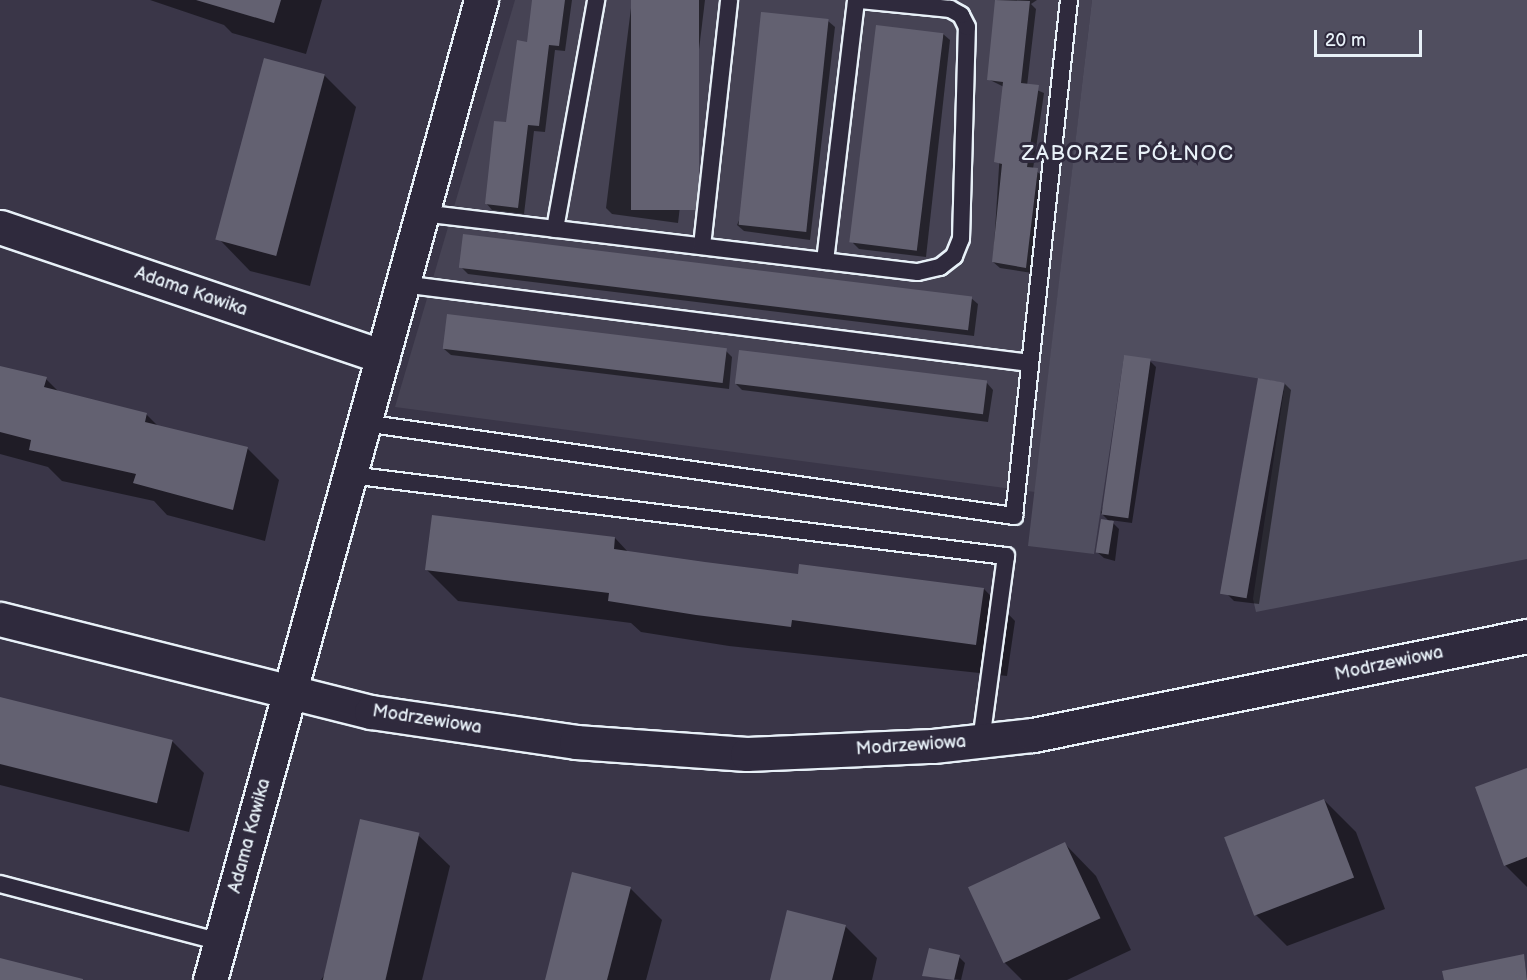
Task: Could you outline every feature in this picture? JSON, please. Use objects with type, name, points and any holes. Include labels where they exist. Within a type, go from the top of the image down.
[{"type":"street","name":"Adama Kawika","points":[[210,980],[481,0]]},
{"type":"street","name":"Adama Kawika","points":[[0,227],[382,357]]},
{"type":"street","points":[[0,619],[290,692]]},
{"type":"street","name":"Modrzewiowa","points":[[290,692],[371,712],[664,751],[846,751],[981,741],[1137,716],[1527,636]]},
{"type":"lane","points":[[555,229],[596,0]]},
{"type":"lane","points":[[702,246],[729,0]]},
{"type":"lane","points":[[422,213],[702,246],[825,261],[918,272],[940,267],[954,256],[961,239],[967,27],[961,15],[950,9],[858,0],[825,261]]},
{"type":"lane","points":[[364,423],[1014,516],[1069,0]]},
{"type":"lane","points":[[402,284],[1030,363]]},
{"type":"lane","points":[[350,475],[1006,556],[981,741]]},
{"type":"lane","points":[[0,884],[221,942]]},
{"type":"shaded area","points":[[515,0],[1092,0],[1035,492],[395,407]]},
{"type":"shaded area","points":[[1092,0],[1527,0],[1527,559],[1256,612],[1253,599],[1285,383],[1124,356],[1094,554],[1028,546]]},
{"type":"building","points":[[196,0],[281,0],[274,23]]},
{"type":"building","points":[[532,0],[565,0],[559,46],[549,45],[539,126],[528,125],[518,208],[485,204],[494,121],[506,122],[517,40],[527,42]]},
{"type":"building","points":[[631,0],[699,0],[699,210],[631,210]]},
{"type":"building","points":[[995,0],[1030,1],[1021,83],[1039,85],[1027,167],[1038,168],[1026,268],[992,262],[1002,164],[994,162],[1003,82],[987,80]]},
{"type":"building","points":[[761,12],[829,19],[806,232],[739,225]]},
{"type":"building","points":[[876,25],[943,33],[917,251],[849,242]]},
{"type":"building","points":[[264,58],[325,74],[276,256],[215,240]]},
{"type":"building","points":[[463,234],[972,297],[968,330],[459,268]]},
{"type":"building","points":[[447,314],[727,348],[723,383],[443,349]]},
{"type":"building","points":[[739,350],[987,380],[983,414],[735,384]]},
{"type":"building","points":[[1124,355],[1151,359],[1128,518],[1102,514]]},
{"type":"building","points":[[0,366],[47,377],[44,387],[147,413],[145,422],[248,447],[233,510],[133,483],[136,474],[29,450],[31,440],[0,432]]},
{"type":"building","points":[[1258,378],[1285,383],[1247,598],[1220,594]]},
{"type":"building","points":[[432,515],[615,537],[614,549],[705,562],[798,574],[799,564],[984,588],[976,645],[792,620],[791,627],[696,615],[608,601],[609,593],[425,570]]},
{"type":"building","points":[[1101,519],[1114,521],[1109,555],[1096,553]]},
{"type":"building","points":[[0,697],[173,740],[157,803],[0,764]]},
{"type":"building","points":[[1527,768],[1527,857],[1504,866],[1475,787]]},
{"type":"building","points":[[1324,799],[1354,877],[1254,916],[1224,837]]},
{"type":"building","points":[[360,819],[419,833],[385,980],[323,980]]},
{"type":"building","points":[[1065,842],[1100,918],[1004,963],[968,887]]},
{"type":"building","points":[[572,872],[631,887],[607,980],[545,980]]},
{"type":"building","points":[[787,910],[846,925],[832,980],[770,980]]},
{"type":"building","points":[[929,948],[960,955],[954,980],[922,976]]},
{"type":"building","points":[[1524,954],[1527,980],[1444,980],[1442,971]]},
{"type":"building","points":[[0,958],[83,979],[83,980],[0,980]]},
{"type":"district","name":"ZABORZE PÓŁNOC","points":[[1128,154]]}]
